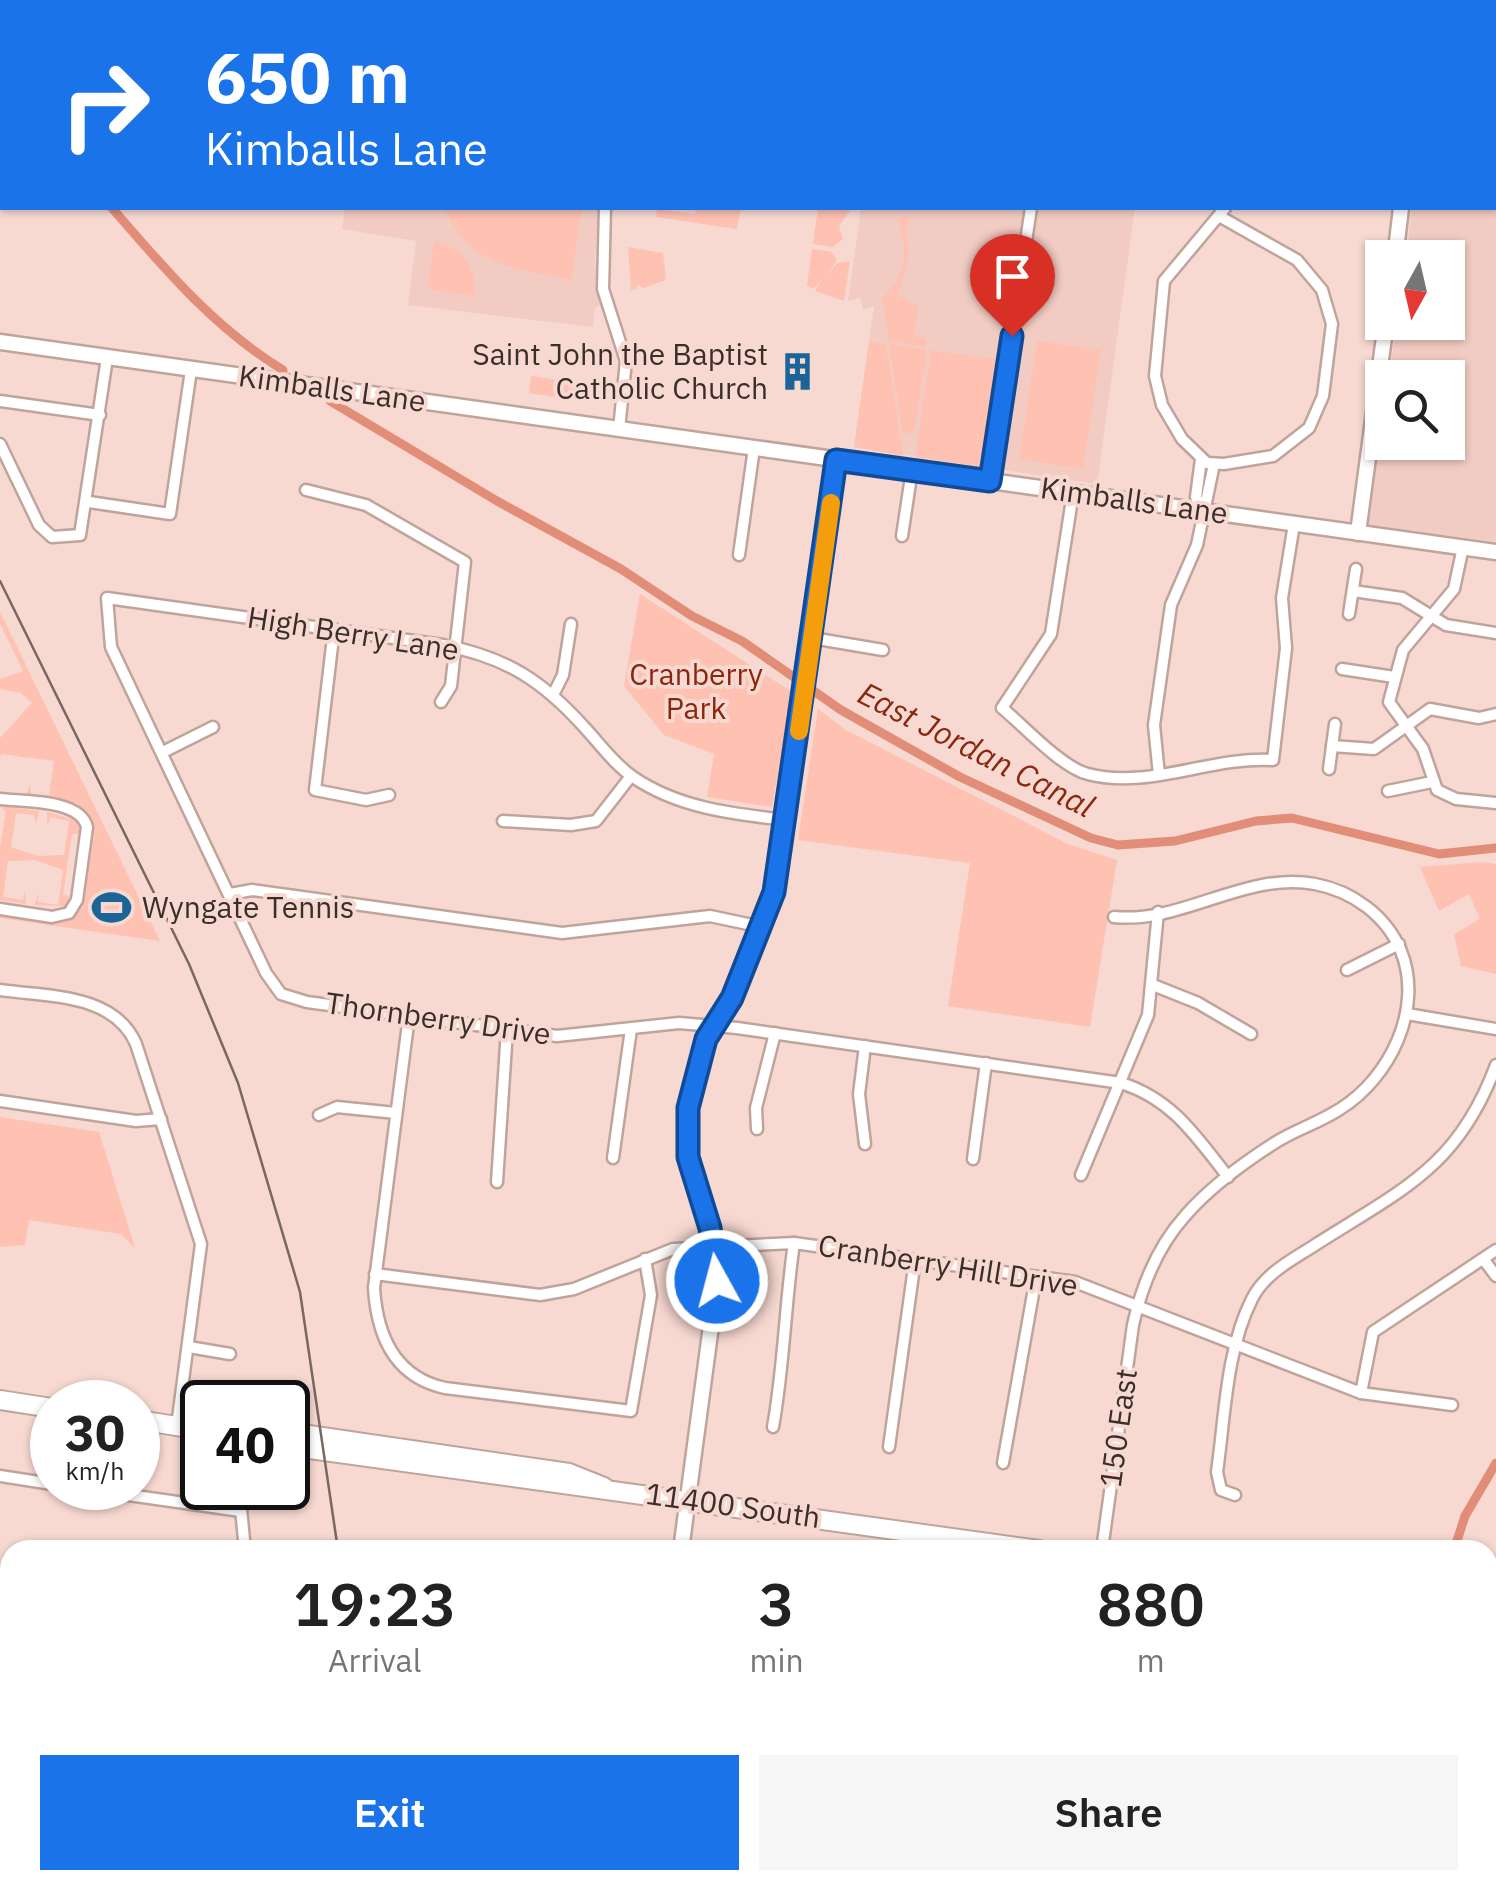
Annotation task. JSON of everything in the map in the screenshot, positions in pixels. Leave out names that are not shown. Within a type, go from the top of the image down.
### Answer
[{"type":"main road","points":[[0,1400],[30,1405]]},
{"type":"main road","points":[[160,1423],[180,1426]]},
{"type":"main road","name":"11400 South","points":[[310,1435],[569,1473],[604,1488]]},
{"type":"main road","name":"11400 South","points":[[310,1449],[969,1540]]},
{"type":"street","points":[[604,210],[604,289],[626,361],[619,430]]},
{"type":"street","points":[[990,481],[1031,210]]},
{"type":"street","points":[[1397,240],[1401,210]]},
{"type":"street","points":[[1222,212],[1305,267],[1322,290],[1332,332],[1323,396],[1308,428],[1272,456],[1208,462],[1182,439],[1162,405],[1155,368],[1164,281],[1222,212]]},
{"type":"street","points":[[1358,533],[1384,340]]},
{"type":"street","name":"Kimballs Lane","points":[[0,342],[1496,552]]},
{"type":"street","points":[[0,444],[40,525],[52,537],[80,535],[89,502],[108,358]]},
{"type":"street","points":[[89,502],[170,514],[191,370]]},
{"type":"street","points":[[0,400],[100,415]]},
{"type":"street","points":[[739,555],[754,448]]},
{"type":"street","points":[[683,1540],[716,1302],[714,1246],[694,1182],[687,1137],[691,1084],[714,1026],[732,998],[774,892],[836,460]]},
{"type":"street","points":[[1159,775],[1154,725],[1171,605],[1197,545],[1202,511],[1209,498],[1208,462]]},
{"type":"street","points":[[902,536],[912,470]]},
{"type":"street","points":[[306,490],[366,505],[465,562],[451,686],[442,702]]},
{"type":"street","points":[[1072,493],[1051,634],[1002,708],[1086,774],[1159,775],[1241,758],[1272,760],[1286,648],[1282,598],[1294,524]]},
{"type":"street","points":[[1463,547],[1456,584],[1403,650],[1389,702],[1423,749],[1432,782],[1440,792],[1456,800],[1496,803]]},
{"type":"street","points":[[1349,614],[1356,569]]},
{"type":"street","points":[[1353,590],[1407,600],[1452,626],[1496,633]]},
{"type":"street","name":"High Berry Lane","points":[[108,598],[457,648],[512,668],[554,693],[631,776],[666,796],[700,807],[786,820]]},
{"type":"street","name":"Thornberry Drive","points":[[108,598],[111,647],[266,973],[282,994],[566,1037],[679,1023],[714,1026],[1121,1082],[1153,1095],[1179,1114],[1228,1177]]},
{"type":"street","points":[[554,693],[563,675],[572,624]]},
{"type":"street","points":[[334,629],[315,790],[366,800],[389,795]]},
{"type":"street","points":[[812,638],[883,650]]},
{"type":"street","points":[[1342,669],[1394,677]]},
{"type":"street","points":[[1332,746],[1374,749],[1436,708],[1479,718],[1496,714]]},
{"type":"street","points":[[1328,768],[1335,724]]},
{"type":"street","points":[[162,752],[213,727]]},
{"type":"street","points":[[504,821],[571,825],[596,821],[631,776]]},
{"type":"street","points":[[1388,791],[1432,782]]},
{"type":"street","points":[[0,799],[69,808],[85,820],[78,896],[69,913],[52,917],[0,909]]},
{"type":"street","points":[[1114,917],[1158,912],[1269,884],[1314,884],[1344,894],[1370,909],[1387,925],[1398,944],[1407,975],[1407,1014],[1385,1062],[1360,1094],[1277,1142],[1228,1177]]},
{"type":"street","points":[[230,894],[252,890],[562,934],[710,916],[762,927]]},
{"type":"street","points":[[1081,1175],[1148,1016],[1158,912]]},
{"type":"street","points":[[1348,970],[1398,944]]},
{"type":"street","points":[[1153,985],[1198,1003],[1250,1034]]},
{"type":"street","points":[[0,990],[88,1003],[114,1014],[132,1035],[201,1244],[177,1426]]},
{"type":"street","points":[[1407,1014],[1496,1030]]},
{"type":"street","points":[[409,1016],[375,1274],[375,1302],[384,1341],[400,1365],[418,1378],[445,1388],[631,1411],[651,1295],[645,1259]]},
{"type":"street","points":[[613,1158],[631,1029]]},
{"type":"street","points":[[497,1182],[508,1030]]},
{"type":"street","points":[[757,1129],[756,1108],[775,1033]]},
{"type":"street","points":[[864,1046],[859,1094],[865,1144]]},
{"type":"street","points":[[973,1160],[986,1063]]},
{"type":"street","points":[[1235,1495],[1224,1493],[1217,1479],[1235,1344],[1252,1299],[1270,1275],[1434,1168],[1475,1110],[1496,1065]]},
{"type":"street","points":[[0,1101],[136,1121],[161,1119]]},
{"type":"street","points":[[319,1115],[337,1107],[396,1113]]},
{"type":"street","name":"150 East","points":[[1103,1540],[1138,1306],[1154,1263],[1172,1232],[1228,1177]]},
{"type":"street","points":[[773,1426],[783,1373],[784,1310],[794,1242]]},
{"type":"street","name":"Cranberry Hill Drive","points":[[375,1274],[540,1295],[574,1289],[673,1248],[794,1242],[1081,1284],[1361,1393],[1452,1404]]},
{"type":"street","points":[[1361,1393],[1372,1332],[1496,1250]]},
{"type":"street","points":[[889,1446],[914,1260]]},
{"type":"street","points":[[1484,1260],[1496,1276]]},
{"type":"street","points":[[1004,1463],[1036,1276]]},
{"type":"street","points":[[189,1348],[230,1354]]},
{"type":"street","points":[[0,1476],[30,1481]]},
{"type":"street","points":[[160,1500],[241,1511],[244,1540]]},
{"type":"shaded area","points":[[345,210],[599,210],[595,260],[600,304],[595,308],[593,327],[408,305],[416,241],[342,229]]},
{"type":"shaded area","points":[[861,210],[1135,210],[1097,484],[854,447],[874,306],[863,310],[860,298],[848,301]]},
{"type":"shaded area","points":[[1412,210],[1496,210],[1496,542],[1368,525],[1377,460],[1465,460],[1465,360],[1392,360],[1394,340],[1465,340],[1465,240],[1408,240]]},
{"type":"green space","points":[[445,210],[582,210],[571,280],[496,262],[468,243]]},
{"type":"green space","points":[[657,210],[695,214],[696,210],[741,210],[737,229],[656,217]]},
{"type":"green space","points":[[818,210],[851,210],[839,226],[843,239],[833,247],[813,244]]},
{"type":"green space","points":[[906,215],[911,224],[905,225],[909,255],[898,295],[918,307],[914,336],[926,338],[925,347],[889,341],[882,298],[901,271],[904,252],[897,220]]},
{"type":"green space","points":[[434,241],[453,248],[466,260],[475,296],[432,290],[428,284]]},
{"type":"green space","points":[[628,247],[663,253],[666,280],[643,288],[637,284],[637,289],[631,290]]},
{"type":"green space","points":[[812,249],[832,252],[837,260],[825,278],[837,263],[850,261],[844,301],[815,291],[822,279],[813,289],[807,285]]},
{"type":"green space","points":[[1037,341],[1101,350],[1083,469],[1019,459]]},
{"type":"green space","points":[[869,342],[886,344],[903,456],[854,447]]},
{"type":"green space","points":[[889,344],[927,350],[915,430],[903,435]]},
{"type":"green space","points":[[931,350],[1000,360],[983,467],[915,457]]},
{"type":"green space","points":[[531,376],[592,385],[589,402],[529,393]]},
{"type":"green space","name":"Cranberry Park","points":[[640,594],[792,692],[772,807],[707,797],[714,754],[664,735],[624,686]]},
{"type":"green space","points":[[0,612],[160,941],[0,918],[0,914],[55,921],[82,907],[93,824],[78,804],[26,796],[30,784],[31,794],[49,796],[54,761],[1,754],[0,760],[0,738],[32,703],[21,693],[0,689],[0,679],[23,671],[0,623]]},
{"type":"green space","points":[[818,709],[846,730],[1068,844],[1117,860],[1090,1027],[948,1006],[970,863],[798,840]]},
{"type":"green space","points":[[0,806],[39,811],[36,824],[34,815],[16,813],[11,847],[38,856],[64,855],[69,821],[51,817],[47,826],[47,812],[79,821],[79,834],[72,834],[63,895],[70,896],[66,906],[34,905],[39,893],[38,902],[58,905],[63,870],[35,860],[8,861],[3,897],[23,900],[25,890],[26,904],[0,900],[0,847],[6,812]]},
{"type":"green space","points":[[1496,864],[1496,974],[1461,966],[1454,934],[1480,919],[1469,894],[1439,911],[1420,867]]},
{"type":"green space","points":[[0,1117],[99,1132],[135,1248],[121,1234],[29,1220],[25,1245],[0,1247]]},
{"type":"waterway","name":"East Jordan Canal","points":[[114,210],[212,316],[283,370]]},
{"type":"waterway","name":"East Jordan Canal","points":[[330,401],[497,501],[621,569],[692,616],[742,641],[841,710],[960,777],[1091,838],[1118,845],[1175,841],[1256,821],[1292,818],[1439,854],[1496,848]]},
{"type":"waterway","name":"East Jordan Canal","points":[[1457,1540],[1465,1516],[1496,1463]]},
{"type":"tram line","points":[[0,581],[189,964],[238,1083],[300,1292],[337,1540]]},
{"type":"slow traffic","points":[[799,731],[831,503]]},
{"type":"place","name":"Saint John the Baptist Catholic Church","points":[[798,372]]},
{"type":"place","name":"Wyngate Tennis","points":[[112,908]]},
{"type":"route","points":[[717,1281],[710,1228],[688,1157],[691,1084],[706,1039],[742,978],[774,892],[836,460],[990,481],[1012,336]]}]
